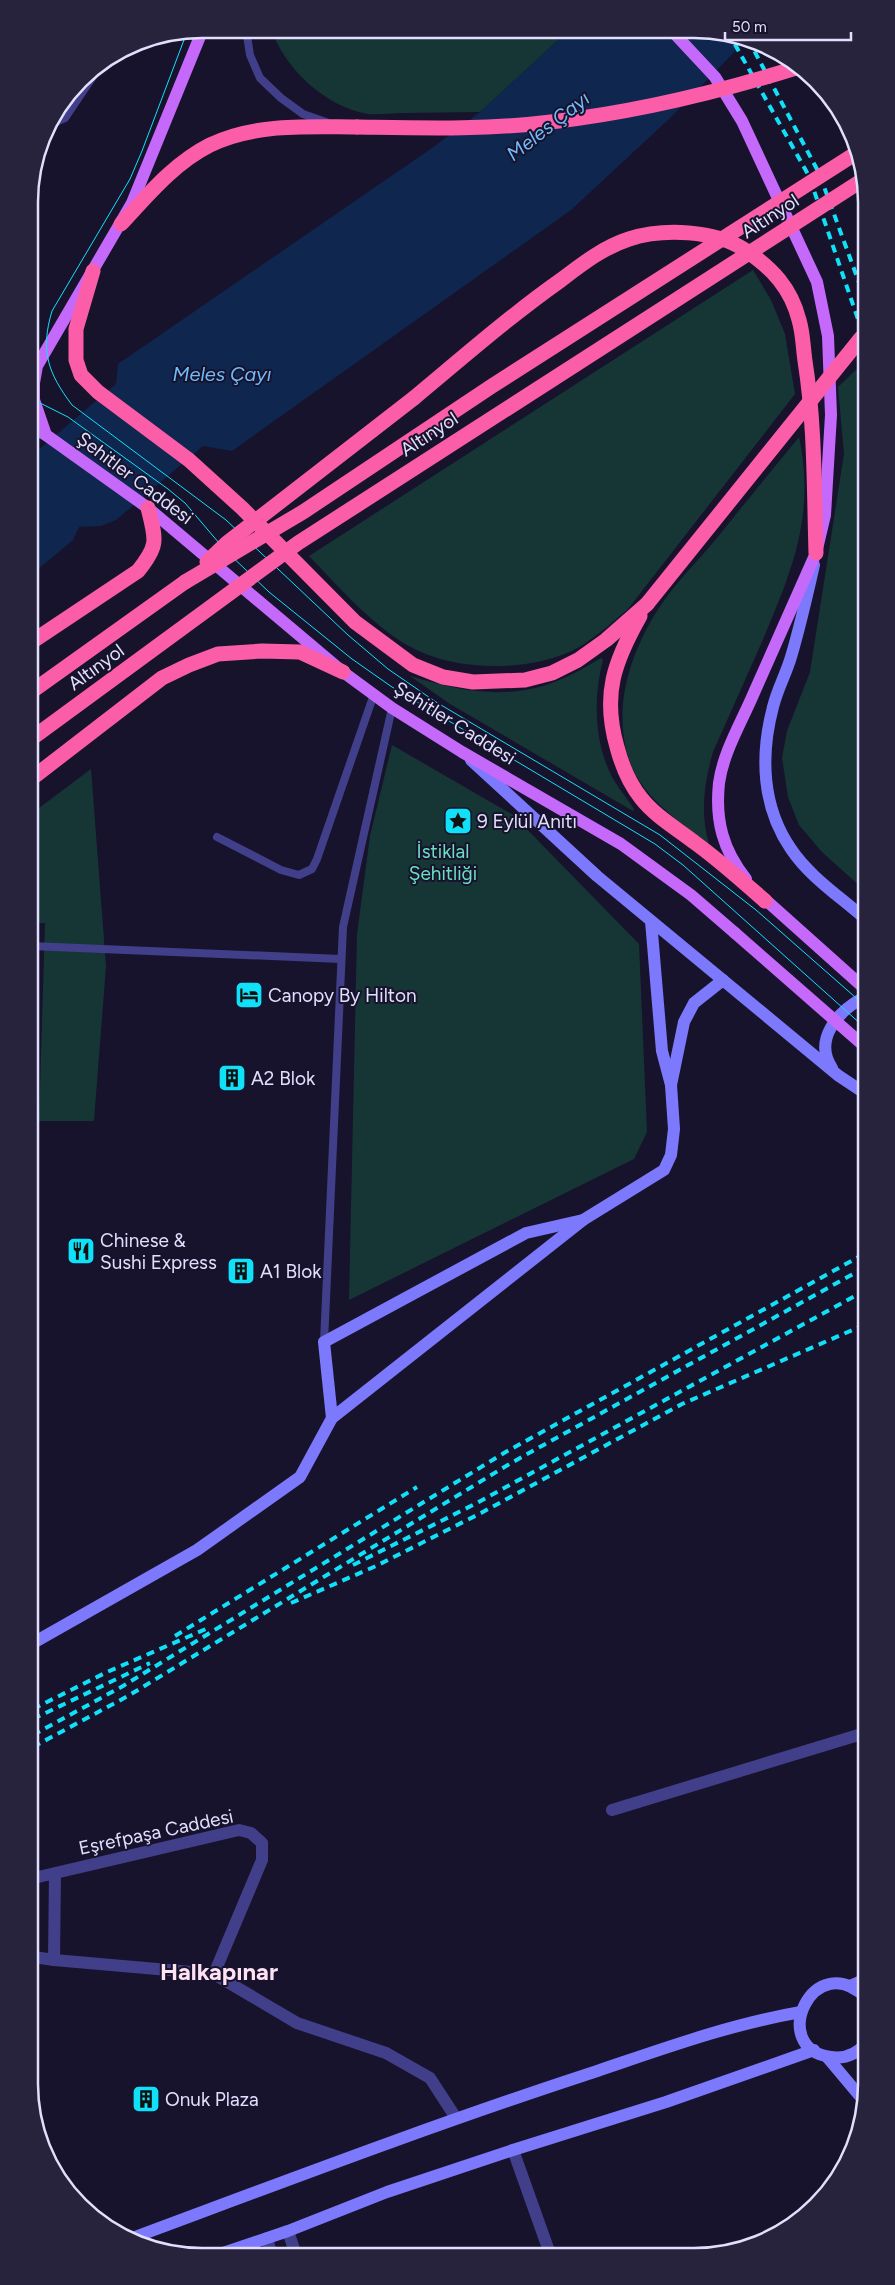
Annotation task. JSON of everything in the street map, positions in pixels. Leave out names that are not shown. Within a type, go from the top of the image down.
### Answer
[{"type":"highway","points":[[121,224],[160,181],[182,163],[209,145],[245,132],[293,127],[413,128],[549,122],[682,101],[791,69]]},
{"type":"highway","name":"Altınyol","points":[[38,686],[185,582],[303,512],[492,386],[851,156]]},
{"type":"highway","name":"Altınyol","points":[[38,734],[298,543],[856,183]]},
{"type":"highway","points":[[185,582],[227,543],[414,398],[532,300],[592,257],[628,239],[659,232],[695,233],[736,244],[764,262],[781,279],[799,319],[808,380],[815,457],[816,553]]},
{"type":"highway","points":[[93,272],[76,329],[76,360],[82,375],[98,392],[189,460],[242,508],[356,622],[413,665],[443,677],[473,682],[501,683],[525,680],[552,672],[578,660],[606,640],[648,604]]},
{"type":"highway","points":[[765,901],[719,860],[655,813],[642,799],[626,776],[610,724],[610,698],[618,660],[648,604],[858,342]]},
{"type":"highway","points":[[38,638],[138,572],[151,555],[155,539],[148,508]]},
{"type":"highway","points":[[38,774],[162,678],[218,654],[262,651],[300,652],[343,672]]},
{"type":"main road","points":[[38,364],[121,224],[142,182],[199,38]]},
{"type":"main road","points":[[679,38],[715,77],[742,121],[817,282],[828,336],[831,416],[829,477],[825,515],[803,617],[773,707],[764,766],[768,795],[774,816],[791,850],[803,864],[858,912]]},
{"type":"main road","points":[[38,412],[46,436]]},
{"type":"main road","name":"Şehitler Caddesi","points":[[38,432],[148,508],[343,672],[392,708],[462,752],[621,844],[691,895],[858,1040]]},
{"type":"main road","points":[[816,553],[735,737],[720,781],[719,816],[724,843],[738,869],[765,901],[858,982]]},
{"type":"main road","points":[[462,752],[597,876],[838,1076],[858,1089]]},
{"type":"main road","points":[[38,1640],[198,1550],[300,1478],[332,1418],[583,1220],[664,1170],[671,1155],[674,1129],[671,1085],[662,1051],[651,921]]},
{"type":"main road","points":[[671,1085],[684,1022],[694,1003],[724,980]]},
{"type":"main road","points":[[838,1076],[826,1058],[825,1043],[827,1035],[841,1013],[858,1002]]},
{"type":"main road","points":[[332,1418],[324,1342],[526,1233],[583,1220]]},
{"type":"main road","points":[[850,1986],[857,1983]]},
{"type":"main road","points":[[857,1991],[850,1986],[838,1984],[820,1988],[806,2001],[800,2012],[802,2033],[806,2042],[814,2050],[827,2056],[839,2058],[850,2055],[857,2050]]},
{"type":"main road","points":[[140,2235],[456,2118],[688,2041],[800,2012]]},
{"type":"main road","points":[[238,2248],[288,2231],[387,2192],[512,2150],[666,2102],[814,2050]]},
{"type":"main road","points":[[827,2056],[857,2092]]},
{"type":"street","points":[[612,1810],[857,1735]]},
{"type":"street","name":"Eşrefpaşa Caddesi","points":[[38,1877],[239,1830],[256,1836],[262,1843],[262,1860],[214,1974]]},
{"type":"street","points":[[54,1960],[55,1874]]},
{"type":"street","points":[[38,1958],[214,1974],[298,2023],[386,2053],[430,2078],[456,2118]]},
{"type":"street","points":[[512,2150],[548,2248]]},
{"type":"street","points":[[288,2231],[294,2248]]},
{"type":"street","points":[[267,2238],[270,2248]]},
{"type":"lane","points":[[247,38],[250,54],[260,78],[281,98],[303,114],[333,124],[357,127]]},
{"type":"lane","points":[[59,121],[65,118],[88,83]]},
{"type":"lane","points":[[217,837],[281,870],[299,875],[312,869],[374,694]]},
{"type":"lane","points":[[324,1342],[343,927],[392,708]]},
{"type":"lane","points":[[38,946],[341,959]]},
{"type":"green space","points":[[275,38],[560,38],[480,112],[368,114],[352,110],[323,95],[309,84],[297,72]]},
{"type":"green space","points":[[753,270],[771,300],[785,334],[795,394],[628,609],[583,644],[567,653],[549,659],[508,666],[465,664],[425,654],[407,645],[380,626],[355,604],[309,556]]},
{"type":"green space","points":[[858,368],[858,884],[822,852],[799,825],[788,797],[782,758],[787,731],[810,672],[844,454],[838,387]]},
{"type":"green space","points":[[799,437],[804,493],[798,544],[772,618],[713,752],[704,798],[706,832],[709,844],[665,810],[638,779],[626,747],[623,726],[626,685],[639,645],[648,626],[665,599]]},
{"type":"green space","points":[[601,658],[603,660],[598,689],[597,719],[602,749],[612,777],[634,809],[633,811],[450,704],[410,676],[447,686],[483,692],[520,691],[563,679]]},
{"type":"green space","name":"İstiklal Şehitliği","points":[[392,745],[513,815],[639,944],[647,1132],[634,1159],[349,1300],[357,934],[370,836]]},
{"type":"green space","points":[[91,769],[106,966],[94,1121],[39,1121],[45,923],[38,923],[38,809]]},
{"type":"water","name":"Meles Çayı","points":[[560,38],[694,38],[715,39],[741,45],[668,120],[571,210],[232,451],[203,446],[116,520],[101,526],[79,527],[73,540],[38,569],[38,450],[116,384],[118,364],[432,148],[480,112]]},
{"type":"tram line","points":[[184,39],[130,179],[52,311],[48,325],[48,361],[57,382],[72,405],[226,520],[348,635],[388,669],[436,702],[660,835],[756,910],[858,999]]},
{"type":"tram line","points":[[38,402],[68,417],[168,489],[185,503],[225,550],[269,592],[352,659],[392,687],[655,844],[683,865],[858,1021]]},
{"type":"railway","points":[[734,43],[809,176],[858,319]]},
{"type":"railway","points":[[753,49],[819,173],[858,280]]},
{"type":"railway","points":[[38,1732],[123,1686],[504,1453],[857,1258]]},
{"type":"railway","points":[[38,1744],[128,1696],[511,1463],[857,1272]]},
{"type":"railway","points":[[353,1565],[475,1504],[857,1295]]},
{"type":"railway","points":[[291,1603],[376,1566],[481,1513],[682,1404],[857,1328]]},
{"type":"railway","points":[[175,1636],[417,1487]]},
{"type":"railway","points":[[38,1706],[107,1672],[206,1629]]},
{"type":"railway","points":[[38,1717],[150,1663]]},
{"type":"place","name":"9 Eylül Anıtı","points":[[458,821]]},
{"type":"place","name":"Canopy By Hilton","points":[[249,995]]},
{"type":"place","name":"A2 Blok","points":[[232,1078]]},
{"type":"place","name":"Chinese & Sushi Express","points":[[81,1251]]},
{"type":"place","name":"A1 Blok","points":[[241,1271]]},
{"type":"place","name":"Onuk Plaza","points":[[146,2099]]},
{"type":"district","name":"Halkapınar","points":[[219,1971]]}]
